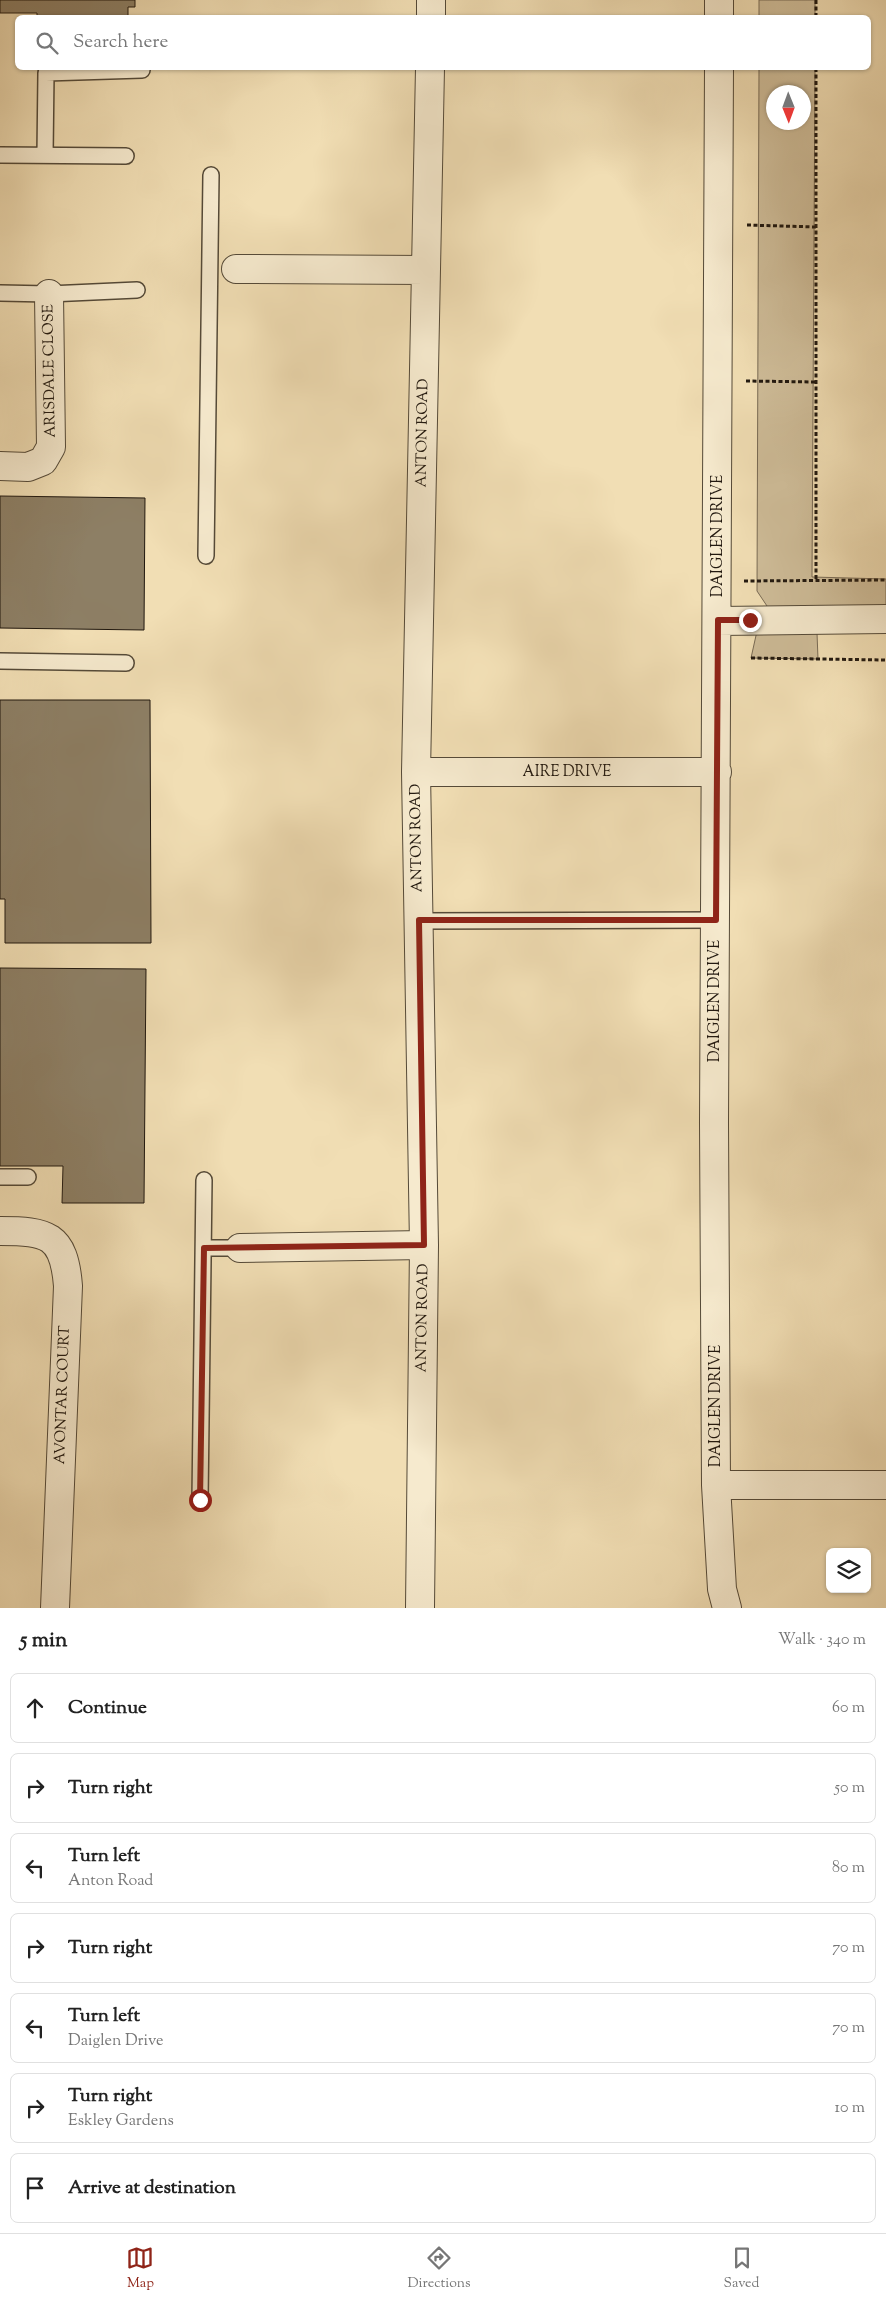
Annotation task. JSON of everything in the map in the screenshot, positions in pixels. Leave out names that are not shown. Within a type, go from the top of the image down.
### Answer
[{"type":"street","points":[[431,0],[431,15]]},
{"type":"street","points":[[719,0],[719,15]]},
{"type":"street","name":"ANTON ROAD","points":[[420,1608],[424,1245],[416,772],[430,70]]},
{"type":"street","name":"DAIGLEN DRIVE","points":[[719,70],[716,1485],[722,1589],[726,1608]]},
{"type":"street","points":[[223,269],[426,270]]},
{"type":"street","name":"ARISDALE CLOSE","points":[[0,466],[28,467],[43,461],[51,447],[49,294]]},
{"type":"street","points":[[718,620],[886,619]]},
{"type":"street","name":"AIRE DRIVE","points":[[416,772],[717,772]]},
{"type":"street","name":"AVONTAR COURT","points":[[0,1231],[32,1231],[47,1235],[58,1247],[66,1265],[68,1286],[55,1608]]},
{"type":"street","points":[[240,1248],[424,1245]]},
{"type":"street","name":"DAIGLEN DRIVE","points":[[716,1485],[886,1485]]},
{"type":"lane","points":[[45,155],[46,73],[142,70]]},
{"type":"lane","points":[[0,155],[126,156]]},
{"type":"lane","points":[[206,556],[223,269],[210,175]]},
{"type":"lane","points":[[0,293],[49,294],[137,290]]},
{"type":"lane","points":[[0,661],[126,663]]},
{"type":"lane","points":[[419,920],[716,920]]},
{"type":"lane","points":[[0,1177],[28,1177]]},
{"type":"lane","points":[[200,1500],[204,1180]]},
{"type":"lane","points":[[204,1248],[240,1248]]},
{"type":"path","points":[[816,0],[816,15]]},
{"type":"path","points":[[816,70],[816,580]]},
{"type":"path","points":[[747,225],[816,227]]},
{"type":"path","points":[[746,381],[816,382]]},
{"type":"path","points":[[744,581],[886,580]]},
{"type":"path","points":[[751,658],[886,660]]},
{"type":"shaded area","points":[[759,0],[815,0],[815,15],[759,15]]},
{"type":"shaded area","points":[[759,70],[815,70],[812,577],[886,579],[886,610],[769,609],[757,591]]},
{"type":"shaded area","points":[[757,631],[817,633],[818,659],[751,658]]},
{"type":"building","points":[[0,0],[135,0],[135,7],[128,7],[128,15],[0,13]]},
{"type":"building","points":[[0,496],[145,498],[144,630],[0,628]]},
{"type":"building","points":[[0,700],[150,700],[151,943],[5,943],[5,899],[0,899]]},
{"type":"building","points":[[0,968],[146,969],[144,1203],[62,1203],[63,1166],[0,1166]]},
{"type":"route","points":[[200,1500],[204,1248],[424,1245],[419,920],[716,920],[718,620],[750,620]]}]
